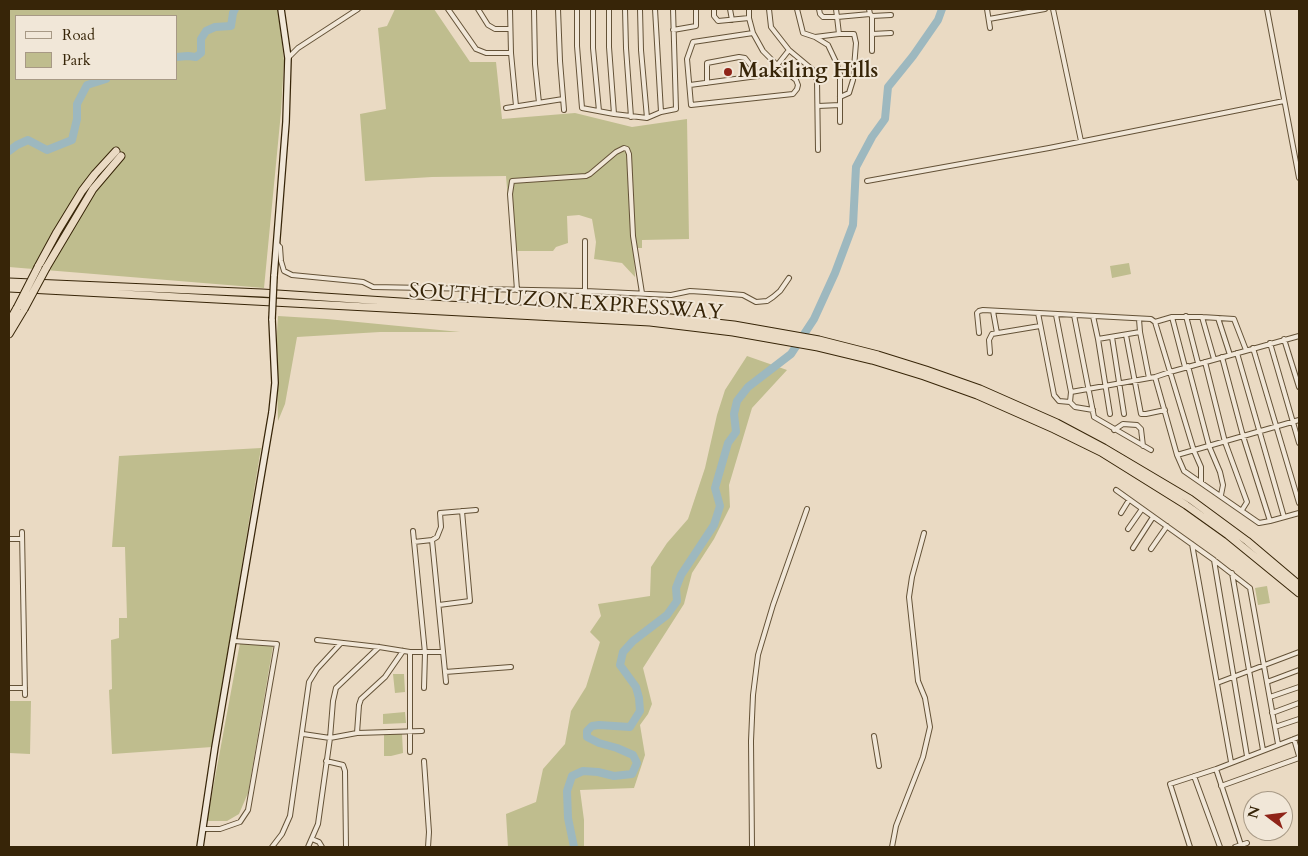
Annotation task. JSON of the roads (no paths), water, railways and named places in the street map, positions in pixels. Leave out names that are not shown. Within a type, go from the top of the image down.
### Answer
[{"type":"highway","points":[[9,334],[20,308],[42,268],[57,232],[82,191],[95,174],[119,154]]},
{"type":"highway","name":"SOUTH LUZON EXPRESSWAY","points":[[9,282],[262,293],[438,305],[633,315],[699,320],[771,330],[881,362],[950,385],[1012,410],[1101,452],[1177,499],[1214,525],[1299,593]]},
{"type":"highway","name":"SOUTH LUZON EXPRESSWAY","points":[[9,288],[650,322],[818,344],[885,357],[980,389],[1057,423],[1104,448],[1190,500],[1247,541],[1299,585]]},
{"type":"highway","points":[[9,322],[20,308]]},
{"type":"street","points":[[200,847],[272,412],[275,383],[272,319],[286,122],[288,58],[281,9]]},
{"type":"street","points":[[288,58],[298,48],[358,9]]},
{"type":"street","points":[[448,9],[476,49],[486,53],[511,53]]},
{"type":"street","points":[[478,9],[488,25],[495,28],[510,29]]},
{"type":"street","points":[[510,9],[511,53],[516,106]]},
{"type":"street","points":[[534,9],[535,64],[539,103]]},
{"type":"street","points":[[558,9],[564,110]]},
{"type":"street","points":[[577,9],[576,46],[582,108],[647,118],[661,112],[676,109],[673,9]]},
{"type":"street","points":[[593,9],[593,48],[599,111]]},
{"type":"street","points":[[609,9],[609,47],[614,114]]},
{"type":"street","points":[[625,9],[631,117]]},
{"type":"street","points":[[640,9],[641,50],[647,118]]},
{"type":"street","points":[[655,9],[661,112]]},
{"type":"street","points":[[673,30],[696,26],[696,9]]},
{"type":"street","points":[[714,9],[714,16],[718,22],[749,18]]},
{"type":"street","points":[[730,9],[732,20]]},
{"type":"street","points":[[749,9],[753,33],[763,51],[796,80],[798,84],[793,94],[691,105],[687,59],[693,42],[753,33]]},
{"type":"street","points":[[769,9],[771,27],[789,50],[813,70],[816,80],[818,106],[818,150]]},
{"type":"street","points":[[797,9],[803,32],[815,37],[828,46],[837,64],[840,74],[840,122]]},
{"type":"street","points":[[819,9],[823,17],[853,15],[891,16]]},
{"type":"street","points":[[836,9],[839,34]]},
{"type":"street","points":[[852,9],[853,15]]},
{"type":"street","points":[[869,9],[871,15],[872,52]]},
{"type":"street","points":[[987,9],[990,28]]},
{"type":"street","points":[[989,19],[1045,9]]},
{"type":"street","points":[[1053,9],[1081,142]]},
{"type":"street","points":[[1267,9],[1299,178]]},
{"type":"street","points":[[872,34],[892,33]]},
{"type":"street","points":[[815,37],[854,34],[856,43],[853,80],[849,93],[840,97]]},
{"type":"street","points":[[690,85],[771,73],[789,50]]},
{"type":"street","points":[[707,83],[707,63],[739,57],[745,58],[759,76]]},
{"type":"street","points":[[506,108],[563,99]]},
{"type":"street","points":[[867,181],[1081,142],[1284,101]]},
{"type":"street","points":[[818,106],[840,105]]},
{"type":"street","points":[[516,290],[510,194],[512,181],[586,176],[616,152],[624,148],[627,149],[629,154],[633,236],[642,293]]},
{"type":"street","points":[[585,240],[585,291]]},
{"type":"street","points":[[277,244],[280,247],[280,261],[284,271],[292,275],[354,280],[372,287],[585,291],[671,295],[690,291],[743,295],[756,302],[767,301],[780,291],[789,278]]},
{"type":"street","points":[[993,311],[997,333]]},
{"type":"street","points":[[979,333],[977,312],[993,311],[1151,319],[1155,322],[1194,450],[1201,467],[1202,482]]},
{"type":"street","points":[[1038,313],[1054,395],[1059,401],[1070,402],[1075,407],[1093,410]]},
{"type":"street","points":[[1056,315],[1071,392],[1070,402]]},
{"type":"street","points":[[1074,315],[1096,420],[1151,450]]},
{"type":"street","points":[[1093,316],[1110,414]]},
{"type":"street","points":[[1155,322],[1172,317],[1186,316],[1234,319],[1246,350]]},
{"type":"street","points":[[1186,316],[1198,364]]},
{"type":"street","points":[[1172,317],[1209,446],[1220,472],[1223,484],[1220,496]]},
{"type":"street","points":[[1202,317],[1214,359]]},
{"type":"street","points":[[1218,318],[1230,355]]},
{"type":"street","points":[[1139,319],[1149,378]]},
{"type":"street","points":[[990,353],[990,337],[997,333],[1040,326]]},
{"type":"street","points":[[1098,339],[1140,332]]},
{"type":"street","points":[[1126,335],[1141,414],[1165,410]]},
{"type":"street","points":[[1071,392],[1155,377],[1299,336]]},
{"type":"street","points":[[1112,337],[1124,414]]},
{"type":"street","points":[[1284,339],[1299,387]]},
{"type":"street","points":[[1270,343],[1299,443]]},
{"type":"street","points":[[1253,348],[1299,503]]},
{"type":"street","points":[[1237,353],[1284,517]]},
{"type":"street","points":[[1222,357],[1243,436],[1270,521]]},
{"type":"street","points":[[1205,362],[1225,442],[1247,502],[1242,510]]},
{"type":"street","points":[[1155,377],[1177,455],[1184,471],[1259,523],[1299,512]]},
{"type":"street","points":[[1177,455],[1299,420]]},
{"type":"street","points":[[1114,430],[1123,424],[1137,425],[1141,429],[1143,446]]},
{"type":"street","points":[[1116,490],[1232,572],[1250,588],[1278,744]]},
{"type":"street","points":[[1121,513],[1129,500]]},
{"type":"street","points":[[752,847],[751,742],[753,695],[758,655],[772,605],[807,509]]},
{"type":"street","points":[[1128,529],[1142,509]]},
{"type":"street","points":[[414,542],[432,540],[438,537],[441,527],[440,513],[476,510]]},
{"type":"street","points":[[439,605],[470,602],[462,511]]},
{"type":"street","points":[[1133,548],[1153,517]]},
{"type":"street","points":[[1151,549],[1167,526]]},
{"type":"street","points":[[413,531],[425,653],[424,688]]},
{"type":"street","points":[[22,532],[25,695]]},
{"type":"street","points":[[892,847],[896,826],[922,758],[930,727],[925,698],[918,681],[910,597],[914,570],[924,533]]},
{"type":"street","points":[[9,539],[22,539]]},
{"type":"street","points":[[432,540],[446,682]]},
{"type":"street","points":[[1192,544],[1231,762]]},
{"type":"street","points":[[1214,560],[1247,756]]},
{"type":"street","points":[[1232,572],[1262,750]]},
{"type":"street","points":[[317,640],[410,652],[443,652]]},
{"type":"street","points":[[203,829],[220,829],[240,822],[248,810],[277,644],[234,641]]},
{"type":"street","points":[[272,847],[282,834],[290,816],[309,682],[317,669],[341,642]]},
{"type":"street","points":[[308,847],[318,824],[336,688],[379,647]]},
{"type":"street","points":[[357,733],[361,699],[385,677],[402,651]]},
{"type":"street","points":[[410,652],[410,752]]},
{"type":"street","points":[[1217,683],[1299,652]]},
{"type":"street","points":[[444,672],[511,667]]},
{"type":"street","points":[[1267,682],[1299,670]]},
{"type":"street","points":[[1270,697],[1299,687]]},
{"type":"street","points":[[9,688],[24,688]]},
{"type":"street","points":[[1272,713],[1299,703]]},
{"type":"street","points":[[1275,727],[1299,719]]},
{"type":"street","points":[[303,734],[330,738],[357,733],[422,730]]},
{"type":"street","points":[[874,736],[879,766]]},
{"type":"street","points":[[1190,847],[1170,784],[1299,738]]},
{"type":"street","points":[[1221,786],[1299,757],[1294,740]]},
{"type":"street","points":[[326,761],[344,765],[346,847]]},
{"type":"street","points":[[424,761],[429,832],[428,847]]},
{"type":"street","points":[[1216,769],[1240,845]]},
{"type":"street","points":[[1194,776],[1220,847]]},
{"type":"street","points":[[312,840],[319,842],[322,847]]},
{"type":"street","points":[[1235,847],[1247,843]]},
{"type":"waterway","points":[[178,57],[196,57],[201,53],[201,39],[206,31],[215,27],[231,26],[235,9]]},
{"type":"waterway","points":[[574,847],[568,818],[567,791],[572,776],[583,771],[614,776],[632,774],[637,763],[633,755],[587,737],[587,731],[592,726],[599,725],[630,727],[640,711],[636,687],[620,665],[623,652],[633,641],[667,615],[677,601],[676,588],[681,575],[714,525],[720,506],[715,488],[728,443],[736,432],[734,414],[737,401],[748,387],[791,354],[814,319],[835,273],[853,225],[856,167],[872,137],[885,119],[888,87],[938,20],[942,9]]},
{"type":"waterway","points":[[9,151],[28,140],[47,150],[72,140],[77,119],[77,104],[87,85],[103,80]]},
{"type":"place","name":"Makiling Hills","points":[[728,72]]}]
